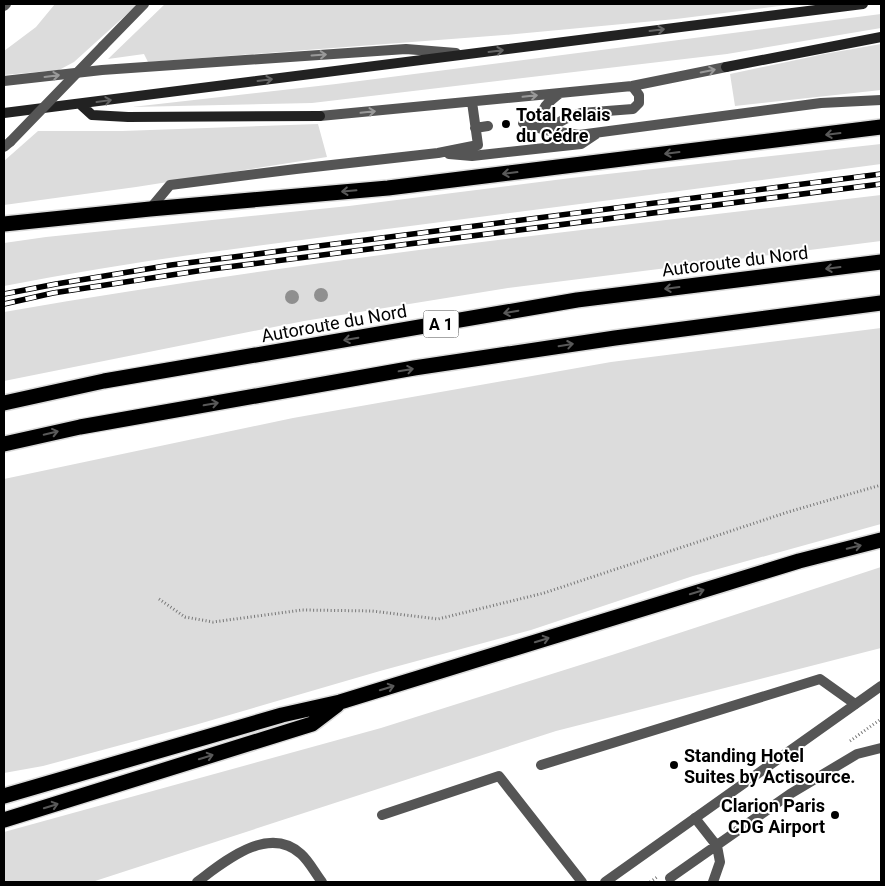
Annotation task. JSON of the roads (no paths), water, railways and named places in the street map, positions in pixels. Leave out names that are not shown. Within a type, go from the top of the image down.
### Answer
[{"type":"highway","points":[[4,224],[388,188],[881,127]]},
{"type":"highway","name":"Autoroute du Nord","points":[[4,403],[114,379],[577,300],[881,262]]},
{"type":"highway","name":"A 1","points":[[4,444],[80,427],[414,368],[625,336],[881,303]]},
{"type":"highway","points":[[4,796],[282,715],[340,702],[798,561],[881,540]]},
{"type":"highway","points":[[4,820],[312,724],[340,702]]},
{"type":"main road","points":[[4,113],[863,4]]},
{"type":"main road","points":[[726,67],[881,38]]},
{"type":"main road","points":[[80,104],[92,115],[128,117],[320,116]]},
{"type":"street","points":[[7,144],[144,4]]},
{"type":"street","points":[[4,81],[102,70],[406,49],[471,54]]},
{"type":"street","points":[[320,116],[632,86],[726,67]]},
{"type":"street","points":[[546,130],[565,119],[581,113],[633,109],[639,103],[639,95],[632,86]]},
{"type":"street","points":[[546,130],[541,118],[543,110],[560,93]]},
{"type":"street","points":[[523,122],[546,130],[579,135],[821,103],[881,100]]},
{"type":"street","points":[[150,209],[170,185],[438,152],[478,145],[472,102]]},
{"type":"street","points":[[475,128],[488,126]]},
{"type":"street","points":[[438,152],[472,156],[581,144],[598,132]]},
{"type":"street","points":[[541,765],[820,679],[855,704]]},
{"type":"street","points":[[605,882],[855,704],[880,690]]},
{"type":"street","points":[[670,878],[790,794],[857,754],[881,748]]},
{"type":"street","points":[[382,815],[499,776],[582,882]]},
{"type":"street","points":[[696,818],[716,846],[720,862],[712,882]]},
{"type":"street","points":[[197,882],[232,856],[261,844],[286,844],[301,854],[322,882]]},
{"type":"railway","points":[[4,294],[171,265],[881,174]]},
{"type":"railway","points":[[4,304],[53,293],[204,270],[881,184]]},
{"type":"place","name":"Total Relais du Cédre","points":[[506,124]]},
{"type":"place","name":"Standing Hotel Suites by Actisource.","points":[[674,765]]},
{"type":"place","name":"Clarion Paris CDG Airport","points":[[835,815]]}]
